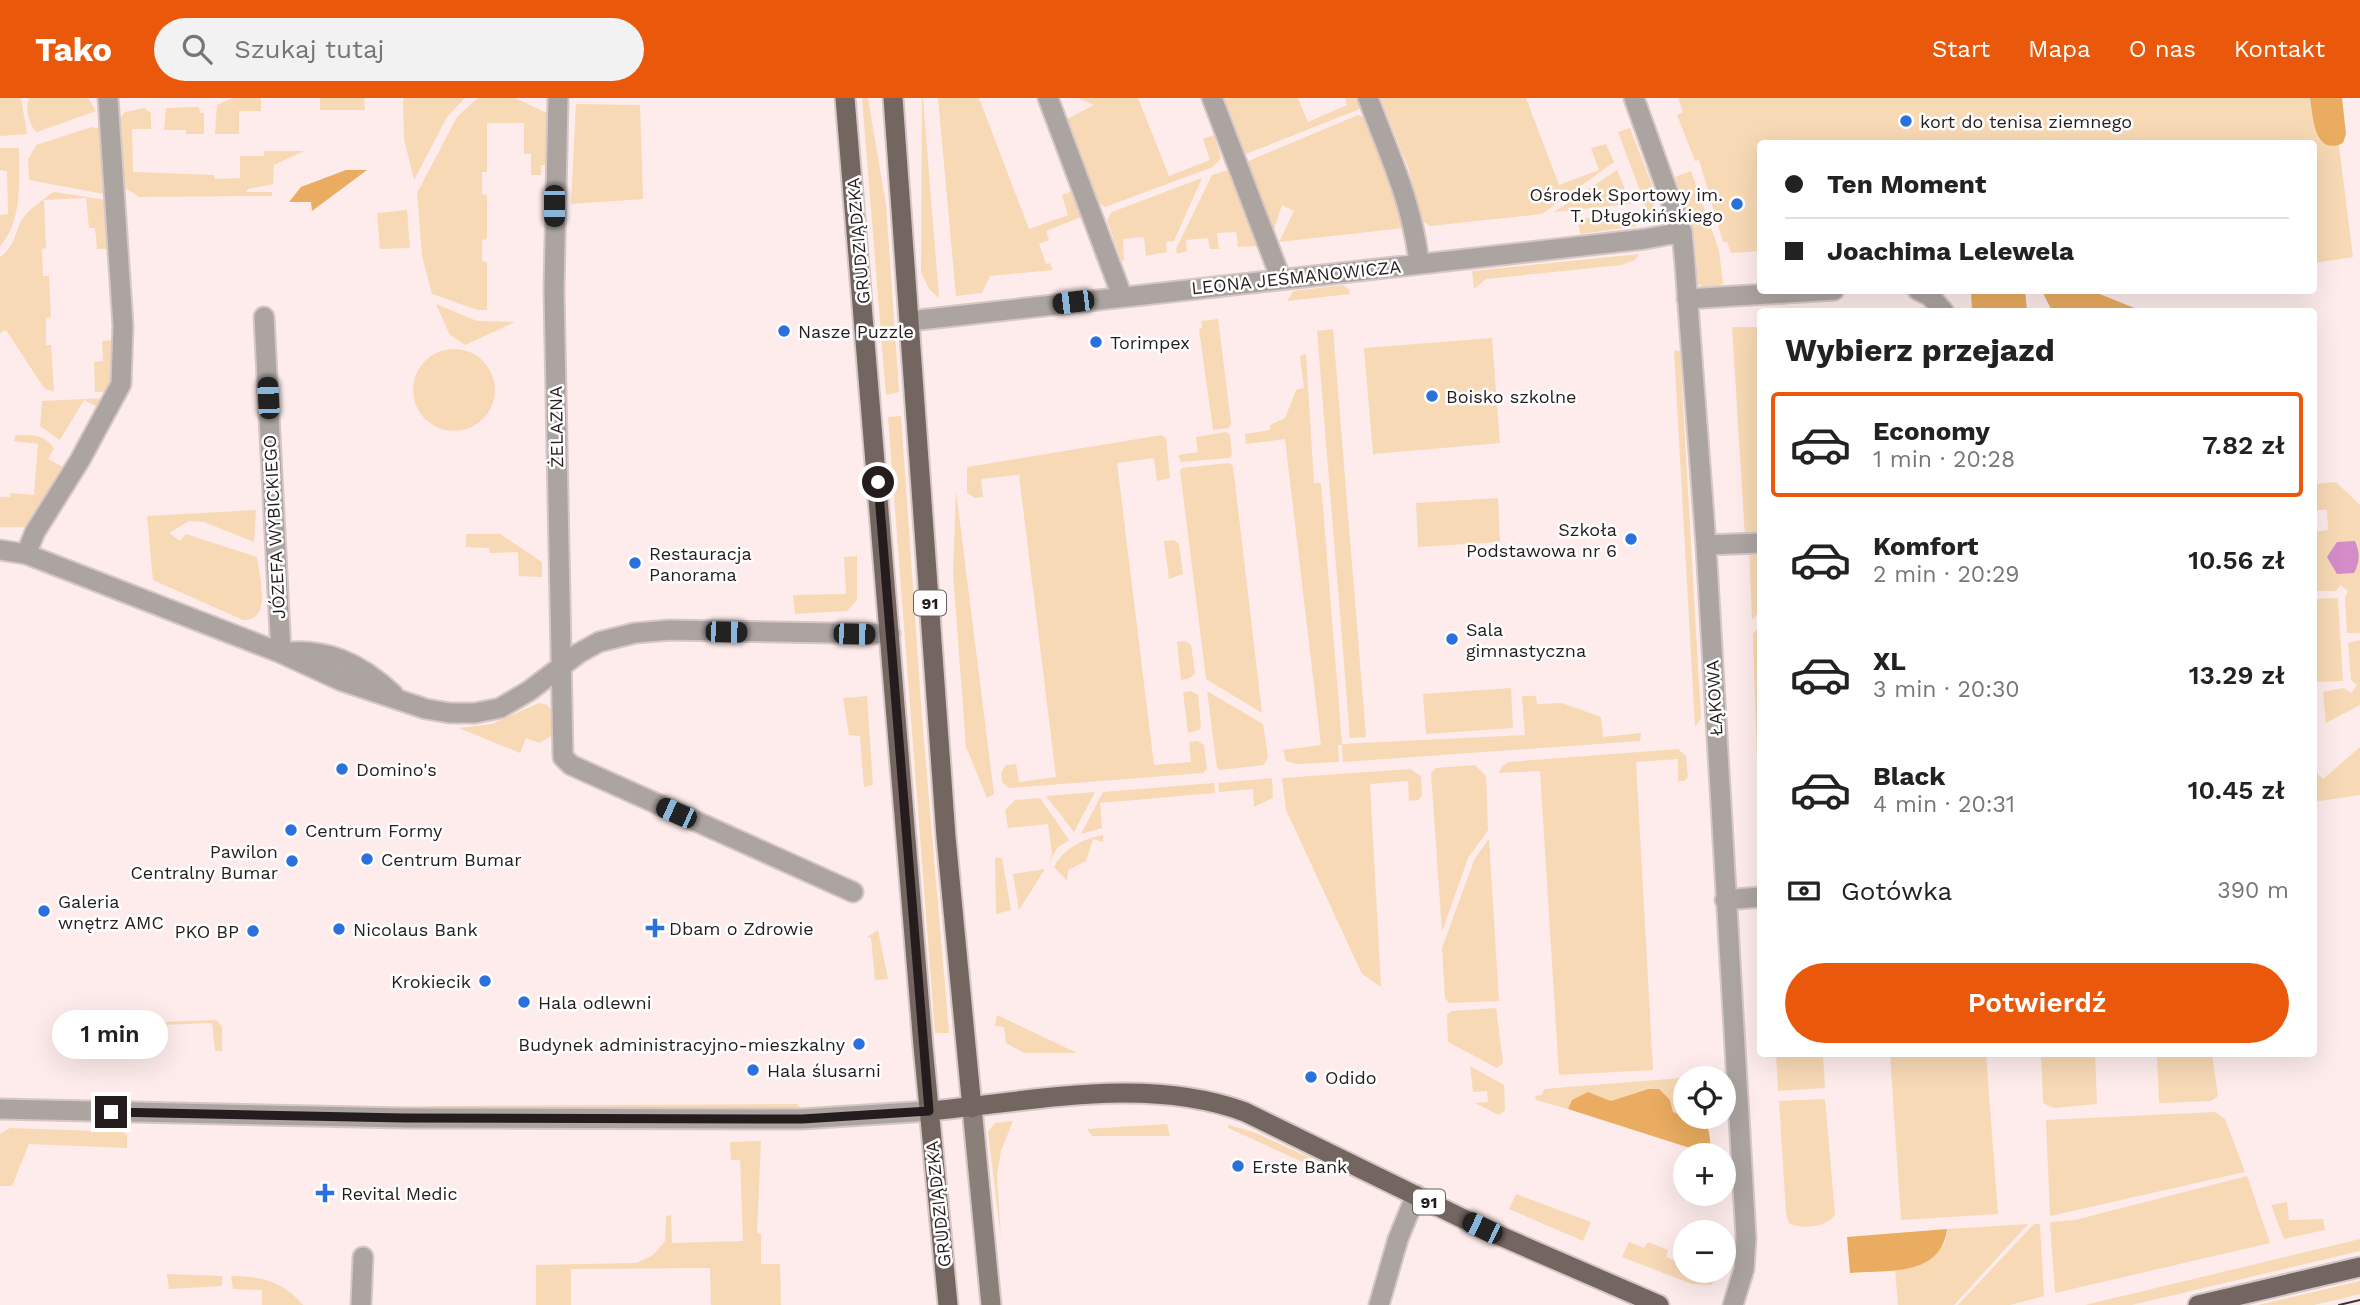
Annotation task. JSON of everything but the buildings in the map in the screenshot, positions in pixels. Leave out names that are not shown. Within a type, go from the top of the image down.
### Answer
[{"type":"main road","name":"GRUDZIĄDZKA","points":[[845,98],[929,1111],[948,1305]]},
{"type":"main road","name":"91","points":[[894,98],[946,837],[972,1108]]},
{"type":"main road","name":"91","points":[[929,1111],[1136,1093],[1200,1098],[1245,1112],[1611,1286],[1660,1305]]},
{"type":"main road","points":[[972,1108],[991,1305]]},
{"type":"main road","points":[[2199,1305],[2360,1266]]},
{"type":"street","points":[[26,554],[35,532],[86,449],[121,384],[123,326],[108,98]]},
{"type":"street","name":"ŻELAZNA","points":[[558,98],[554,290],[563,757],[570,765],[853,892]]},
{"type":"street","points":[[1048,98],[1122,296]]},
{"type":"street","points":[[1212,98],[1281,279]]},
{"type":"street","points":[[1368,98],[1403,184],[1415,232],[1419,263]]},
{"type":"street","name":"ŁĄKOWA","points":[[1634,98],[1682,232],[1706,545],[1746,1238],[1744,1269],[1733,1305]]},
{"type":"street","name":"LEONA JEŚMANOWICZA","points":[[909,321],[1645,239],[1682,232]]},
{"type":"street","points":[[1687,299],[1769,294]]},
{"type":"street","points":[[1926,294],[1940,308]]},
{"type":"street","name":"JÓZEFA WYBICKIEGO","points":[[264,317],[281,653]]},
{"type":"street","points":[[1706,545],[1757,542]]},
{"type":"street","name":"JÓZEFA WYBICKIEGO","points":[[0,550],[26,554],[281,653],[342,681],[437,711],[489,711],[529,691],[561,666],[599,642],[654,631],[890,634]]},
{"type":"street","points":[[1725,900],[1757,897]]},
{"type":"street","points":[[0,1109],[404,1118],[802,1119],[929,1111]]},
{"type":"street","points":[[1379,1305],[1384,1282],[1416,1195]]},
{"type":"street","points":[[360,1305],[363,1256]]},
{"type":"shaded area","points":[[0,98],[21,98],[27,134],[0,136]]},
{"type":"shaded area","points":[[29,98],[88,98],[96,111],[37,132],[29,116]]},
{"type":"shaded area","points":[[233,98],[261,98],[261,111],[239,111],[239,134],[215,134],[217,105]]},
{"type":"shaded area","points":[[320,98],[364,98],[365,110],[320,110]]},
{"type":"shaded area","points":[[403,98],[465,98],[447,117],[414,180],[404,139]]},
{"type":"shaded area","points":[[478,98],[515,98],[547,113],[546,165],[541,165],[541,175],[531,175],[531,154],[524,154],[524,123],[487,123],[487,172],[482,172],[482,194],[487,195],[487,239],[482,240],[482,261],[487,262],[487,310],[478,310],[432,294],[422,256],[417,193],[457,117]]},
{"type":"shaded area","points":[[862,98],[868,98],[886,205],[899,392],[886,395]]},
{"type":"shaded area","points":[[922,98],[939,298],[929,289],[921,272]]},
{"type":"shaded area","points":[[938,98],[979,98],[1029,229],[1068,215],[1062,195],[1076,190],[1086,215],[1046,231],[1049,240],[1039,244],[1046,264],[1050,263],[1053,270],[990,276],[982,293],[956,296]]},
{"type":"shaded area","points":[[1078,98],[1138,98],[1169,176],[1210,160],[1203,139],[1214,135],[1221,158],[1213,167],[1105,207],[1099,203],[1067,119],[1094,105]]},
{"type":"shaded area","points":[[1218,98],[1298,98],[1308,122],[1347,105],[1345,98],[1361,98],[1362,108],[1246,154],[1243,153]]},
{"type":"shaded area","points":[[1380,98],[1526,98],[1559,185],[1599,170],[1591,148],[1606,144],[1614,162],[1542,214],[1430,226],[1422,221],[1408,167]]},
{"type":"shaded area","name":"Ośrodek Sportowy im. T. Długokińskiego","points":[[1678,98],[2333,98],[2353,257],[2317,263],[2317,140],[1757,140],[1757,251],[1731,253],[1727,242],[1723,242],[1699,160],[1695,161],[1677,115],[1683,112]]},
{"type":"shaded area","points":[[2310,98],[2342,98],[2346,134],[2343,143],[2333,146],[2321,140],[2314,124]]},
{"type":"shaded area","points":[[576,104],[640,105],[643,199],[571,204]]},
{"type":"shaded area","points":[[199,107],[200,113],[204,113],[204,134],[186,134],[186,130],[164,130],[166,108]]},
{"type":"shaded area","points":[[144,108],[151,113],[151,129],[132,129],[133,172],[214,175],[215,179],[240,178],[240,156],[264,156],[264,151],[304,151],[274,165],[273,184],[248,189],[246,192],[272,192],[272,196],[139,197],[124,187],[119,119],[125,112]]},
{"type":"shaded area","points":[[1358,115],[1367,118],[1394,187],[1404,228],[1279,242],[1294,211],[1282,205],[1273,232],[1246,162]]},
{"type":"shaded area","points":[[92,127],[101,129],[104,194],[29,180],[28,160],[36,145]]},
{"type":"shaded area","points":[[1630,128],[1657,198],[1649,215],[1618,132]]},
{"type":"shaded area","points":[[0,148],[19,148],[19,174],[18,200],[13,224],[0,246],[0,215],[8,214],[7,171],[0,170]]},
{"type":"shaded area","points":[[346,170],[367,170],[312,211],[311,202],[289,202],[301,187]]},
{"type":"shaded area","points":[[1228,170],[1257,246],[1238,247],[1236,232],[1217,233],[1219,249],[1210,249],[1208,238],[1186,240],[1187,251],[1177,254],[1176,249],[1212,175]]},
{"type":"shaded area","points":[[1617,170],[1631,204],[1554,212]]},
{"type":"shaded area","points":[[1691,171],[1719,250],[1723,284],[1713,287],[1698,284],[1694,235],[1675,177]]},
{"type":"shaded area","points":[[1202,178],[1174,241],[1166,242],[1167,252],[1146,256],[1144,237],[1123,239],[1124,261],[1121,260],[1107,220],[1112,212]]},
{"type":"shaded area","points":[[55,192],[106,200],[108,249],[97,249],[95,228],[89,228],[86,198],[44,200],[46,248],[42,249],[43,276],[49,276],[51,317],[46,318],[46,345],[51,345],[54,392],[44,388],[6,330],[0,333],[0,257],[12,244],[26,215],[32,208]]},
{"type":"shaded area","points":[[407,210],[410,248],[380,249],[377,213]]},
{"type":"shaded area","points":[[1634,213],[1638,224],[1633,227],[1580,234],[1578,219]]},
{"type":"shaded area","points":[[1639,254],[1635,260],[1622,265],[1486,279],[1474,289],[1472,271]]},
{"type":"shaded area","points":[[1343,285],[1349,289],[1350,294],[1287,301],[1293,291]]},
{"type":"shaded area","points":[[1971,294],[2025,294],[2027,308],[1972,308]]},
{"type":"shaded area","points":[[2044,294],[2100,294],[2134,308],[2050,308]]},
{"type":"shaded area","points":[[436,304],[477,321],[515,322],[465,345],[450,335]]},
{"type":"shaded area","points":[[1218,319],[1231,423],[1229,428],[1213,430],[1199,329],[1202,328],[1201,321]]},
{"type":"shaded area","points":[[1732,327],[1757,327],[1757,536],[1745,537]]},
{"type":"shaded area","points":[[1333,329],[1366,737],[1350,738],[1317,331]]},
{"type":"shaded area","name":"Boisko szkolne","points":[[1492,338],[1500,443],[1373,454],[1364,348]]},
{"type":"shaded area","points":[[114,340],[114,381],[109,392],[95,392],[94,362],[103,361],[102,341]]},
{"type":"shaded area","points":[[454,349],[470,352],[483,361],[492,374],[495,390],[492,406],[483,419],[470,428],[454,431],[438,428],[425,419],[416,406],[413,390],[416,374],[425,361],[438,352]]},
{"type":"shaded area","points":[[1674,350],[1680,351],[1701,718],[1695,727]]},
{"type":"shaded area","points":[[1306,354],[1314,483],[1321,483],[1342,744],[1525,735],[1522,696],[1536,696],[1537,704],[1562,703],[1601,717],[1603,737],[1641,733],[1640,741],[1343,762],[1342,745],[1338,745],[1339,762],[1297,764],[1286,761],[1283,750],[1321,745],[1285,439],[1246,444],[1245,434],[1270,430],[1270,425],[1285,418],[1296,390],[1304,388],[1300,356]]},
{"type":"shaded area","points":[[107,398],[101,409],[84,400],[60,440],[40,426],[42,401]]},
{"type":"shaded area","points":[[901,416],[922,718],[949,1033],[935,1033],[888,417]]},
{"type":"shaded area","points":[[1226,432],[1230,435],[1232,455],[1229,458],[1181,462],[1178,455],[1198,452],[1196,437]]},
{"type":"shaded area","points":[[16,435],[37,436],[47,440],[54,449],[48,459],[63,467],[27,527],[0,527],[0,497],[10,497],[11,493],[34,495],[38,444],[14,441]]},
{"type":"shaded area","points":[[1162,435],[1166,438],[1170,478],[1157,481],[1154,458],[1117,463],[1154,765],[1191,762],[1189,742],[1197,741],[1204,745],[1207,769],[1203,773],[1009,788],[1002,782],[1001,773],[1006,765],[1016,764],[1019,782],[1056,777],[1019,475],[981,479],[983,497],[975,498],[967,493],[967,467]]},
{"type":"shaded area","points":[[1229,463],[1233,466],[1262,713],[1206,679],[1180,471],[1182,468]]},
{"type":"shaded area","points":[[2336,482],[2360,505],[2360,633],[2347,633],[2345,597],[2348,591],[2340,585],[2336,591],[2317,591],[2317,532],[2328,530],[2327,510],[2317,510],[2317,484]]},
{"type":"shaded area","points":[[956,491],[994,794],[987,798],[966,747],[953,573]]},
{"type":"shaded area","points":[[1498,498],[1500,542],[1418,547],[1416,503]]},
{"type":"shaded area","points":[[256,510],[254,542],[204,522],[189,521],[169,533],[180,541],[186,534],[257,557],[262,596],[258,613],[252,618],[243,620],[153,580],[147,516]]},
{"type":"shaded area","points":[[466,534],[500,534],[542,562],[542,577],[519,576],[518,552],[490,553],[489,548],[466,547]]},
{"type":"shaded area","points":[[1174,540],[1179,544],[1183,574],[1169,579],[1164,541]]},
{"type":"shaded area","points":[[2355,541],[2359,557],[2354,573],[2337,574],[2327,557],[2337,542]]},
{"type":"shaded area","points":[[1749,549],[1757,549],[1757,614],[1752,620]]},
{"type":"shaded area","points":[[857,556],[857,600],[847,611],[795,614],[793,595],[846,594],[844,557]]},
{"type":"shaded area","points":[[2338,598],[2343,681],[2317,682],[2317,599]]},
{"type":"shaded area","points":[[1757,629],[1757,760],[1753,634]]},
{"type":"shaded area","points":[[2360,640],[2360,705],[2326,723],[2323,692],[2344,688],[2351,693],[2357,685],[2351,680],[2348,643]]},
{"type":"shaded area","points":[[1185,641],[1191,645],[1195,673],[1190,678],[1181,680],[1177,642]]},
{"type":"shaded area","points":[[1511,688],[1513,728],[1426,734],[1423,694]]},
{"type":"shaded area","points":[[1191,691],[1198,695],[1201,726],[1199,730],[1188,733],[1183,692]]},
{"type":"shaded area","points":[[1207,691],[1263,724],[1268,757],[1264,765],[1220,770],[1217,768]]},
{"type":"shaded area","points":[[867,696],[873,785],[864,787],[860,736],[849,735],[843,698]]},
{"type":"shaded area","points":[[539,703],[547,705],[553,711],[553,735],[539,743],[526,738],[520,753],[459,728],[492,724]]},
{"type":"shaded area","points":[[2360,747],[2360,795],[2317,802],[2317,773],[2323,779]]},
{"type":"shaded area","points":[[1678,749],[1686,756],[1688,777],[1684,781],[1678,781],[1678,759],[1636,762],[1653,1070],[1559,1075],[1540,771],[1499,773],[1502,766],[1509,762]]},
{"type":"shaded area","points":[[1475,765],[1486,776],[1488,830],[1468,858],[1442,932],[1431,773],[1436,768]]},
{"type":"shaded area","points":[[1410,769],[1421,776],[1422,796],[1418,800],[1409,801],[1408,781],[1370,784],[1381,987],[1362,974],[1286,810],[1282,778]]},
{"type":"shaded area","points":[[1272,778],[1273,798],[1254,807],[1253,789],[1219,792],[1218,783]]},
{"type":"shaded area","points":[[1214,783],[1215,793],[1100,803],[1102,828],[1081,834],[1103,792]]},
{"type":"shaded area","points":[[1095,792],[1074,832],[1046,796]]},
{"type":"shaded area","points":[[1040,798],[1069,840],[1057,848],[1049,863],[1052,854],[1048,824],[1008,828],[1005,810],[1015,800]]},
{"type":"shaded area","points":[[1103,835],[1103,842],[1093,839],[1086,861],[1068,870],[1067,881],[1054,867],[1075,845]]},
{"type":"shaded area","points":[[1489,839],[1499,1001],[1449,1003],[1445,998],[1442,948],[1475,858]]},
{"type":"shaded area","points":[[995,858],[1002,858],[1011,910],[996,914]]},
{"type":"shaded area","points":[[1045,869],[1019,910],[1013,874]]},
{"type":"shaded area","points":[[878,930],[888,979],[875,980],[871,938],[867,937]]},
{"type":"shaded area","points":[[1496,1008],[1503,1063],[1497,1068],[1448,1042],[1447,1015],[1452,1011]]},
{"type":"shaded area","points":[[997,1015],[1077,1053],[1024,1053],[1006,1043],[1004,1027],[995,1026]]},
{"type":"shaded area","points":[[216,1020],[222,1026],[222,1051],[215,1051],[212,1023],[112,1027],[110,1047],[103,1044],[103,1024]]},
{"type":"shaded area","points":[[1776,1057],[1823,1057],[1825,1088],[1778,1091]]},
{"type":"shaded area","points":[[1890,1057],[1986,1057],[1998,1214],[1901,1220]]},
{"type":"shaded area","points":[[2041,1057],[2095,1057],[2097,1104],[2054,1108],[2043,1103]]},
{"type":"shaded area","points":[[2157,1057],[2212,1057],[2218,1096],[2211,1101],[2159,1103]]},
{"type":"shaded area","points":[[1470,1066],[1504,1085],[1505,1110],[1499,1115],[1475,1103],[1488,1102],[1487,1091],[1473,1092]]},
{"type":"shaded area","points":[[1673,1079],[1673,1112],[1670,1100],[1647,1089],[1611,1101],[1588,1092],[1573,1100],[1568,1109],[1536,1100],[1535,1096],[1542,1095],[1544,1089]]},
{"type":"shaded area","points":[[1648,1089],[1659,1089],[1670,1100],[1673,1129],[1708,1129],[1710,1143],[1674,1143],[1568,1109],[1572,1100],[1588,1092],[1611,1101]]},
{"type":"shaded area","points":[[1825,1099],[1835,1215],[1820,1225],[1794,1225],[1789,1223],[1786,1213],[1779,1101]]},
{"type":"shaded area","points":[[797,1104],[802,1109],[487,1112],[436,1110],[430,1106]]},
{"type":"shaded area","points":[[2215,1112],[2225,1119],[2245,1172],[2050,1216],[2046,1120]]},
{"type":"shaded area","points":[[1013,1121],[1001,1151],[997,1175],[1001,1239],[988,1132],[995,1123]]},
{"type":"shaded area","points":[[1167,1124],[1170,1136],[1092,1136],[1087,1129]]},
{"type":"shaded area","points":[[1229,1125],[1256,1133],[1313,1159],[1318,1169],[1228,1128]]},
{"type":"shaded area","points":[[10,1128],[123,1132],[127,1135],[127,1148],[29,1144],[12,1186],[0,1186],[0,1134]]},
{"type":"shaded area","points":[[761,1141],[757,1233],[761,1234],[761,1264],[780,1264],[781,1305],[711,1305],[710,1268],[571,1269],[571,1305],[536,1305],[536,1265],[636,1263],[653,1255],[665,1241],[666,1216],[671,1215],[672,1243],[743,1241],[740,1160],[731,1160],[730,1142]]},
{"type":"shaded area","points":[[2247,1176],[2270,1243],[2055,1293],[2050,1222],[2075,1220]]},
{"type":"shaded area","points":[[1516,1194],[1591,1222],[1583,1241],[1509,1209]]},
{"type":"shaded area","points":[[2287,1202],[2289,1220],[2323,1219],[2325,1230],[2284,1239],[2271,1205]]},
{"type":"shaded area","points":[[2028,1224],[1954,1305],[1898,1305],[1895,1269],[1917,1266],[1945,1243],[1947,1229]]},
{"type":"shaded area","points":[[2034,1224],[2040,1224],[2044,1296],[2010,1305],[1958,1305]]},
{"type":"shaded area","points":[[1947,1229],[1943,1245],[1935,1256],[1924,1263],[1896,1270],[1850,1273],[1847,1237]]},
{"type":"shaded area","points":[[2360,1239],[2360,1251],[2132,1305],[2085,1305]]},
{"type":"shaded area","points":[[1629,1242],[1644,1248],[1648,1242],[1668,1250],[1666,1257],[1673,1260],[1673,1277],[1622,1257]]},
{"type":"shaded area","points":[[167,1274],[222,1276],[222,1286],[169,1289]]},
{"type":"shaded area","points":[[231,1276],[252,1277],[279,1285],[303,1305],[262,1305],[262,1290],[233,1289]]},
{"type":"shaded area","points":[[2360,1281],[2360,1294],[2314,1305],[2258,1305]]},
{"type":"shaded area","points":[[1689,1283],[1713,1283],[1711,1285]]},
{"type":"tram line","points":[[2339,1305],[2360,1300]]},
{"type":"place","name":"kort do tenisa ziemnego","points":[[1906,121]]},
{"type":"place","name":"Ośrodek Sportowy im. T. Długokińskiego","points":[[1737,204]]},
{"type":"place","name":"Nasze Puzzle","points":[[784,331]]},
{"type":"place","name":"Torimpex","points":[[1096,342]]},
{"type":"place","name":"Boisko szkolne","points":[[1432,396]]},
{"type":"place","name":"Szkoła Podstawowa nr 6","points":[[1631,539]]},
{"type":"place","name":"Restauracja Panorama","points":[[635,563]]},
{"type":"place","name":"Sala gimnastyczna","points":[[1452,639]]},
{"type":"place","name":"Domino's","points":[[342,769]]},
{"type":"place","name":"Centrum Formy","points":[[291,830]]},
{"type":"place","name":"Centrum Bumar","points":[[367,859]]},
{"type":"place","name":"Pawilon Centralny Bumar","points":[[292,861]]},
{"type":"place","name":"Galeria wnętrz AMC","points":[[44,911]]},
{"type":"place","name":"Dbam o Zdrowie","points":[[655,928]]},
{"type":"place","name":"Nicolaus Bank","points":[[339,929]]},
{"type":"place","name":"PKO BP","points":[[253,931]]},
{"type":"place","name":"Krokiecik","points":[[485,981]]},
{"type":"place","name":"Hala odlewni","points":[[524,1002]]},
{"type":"place","name":"Budynek administracyjno-mieszkalny","points":[[859,1044]]},
{"type":"place","name":"Hala ślusarni","points":[[753,1070]]},
{"type":"place","name":"Odido","points":[[1311,1077]]},
{"type":"place","name":"Erste Bank","points":[[1238,1166]]},
{"type":"place","name":"Revital Medic","points":[[325,1193]]},
{"type":"route","points":[[111,1112],[404,1118],[802,1119],[929,1111],[878,482]]}]
